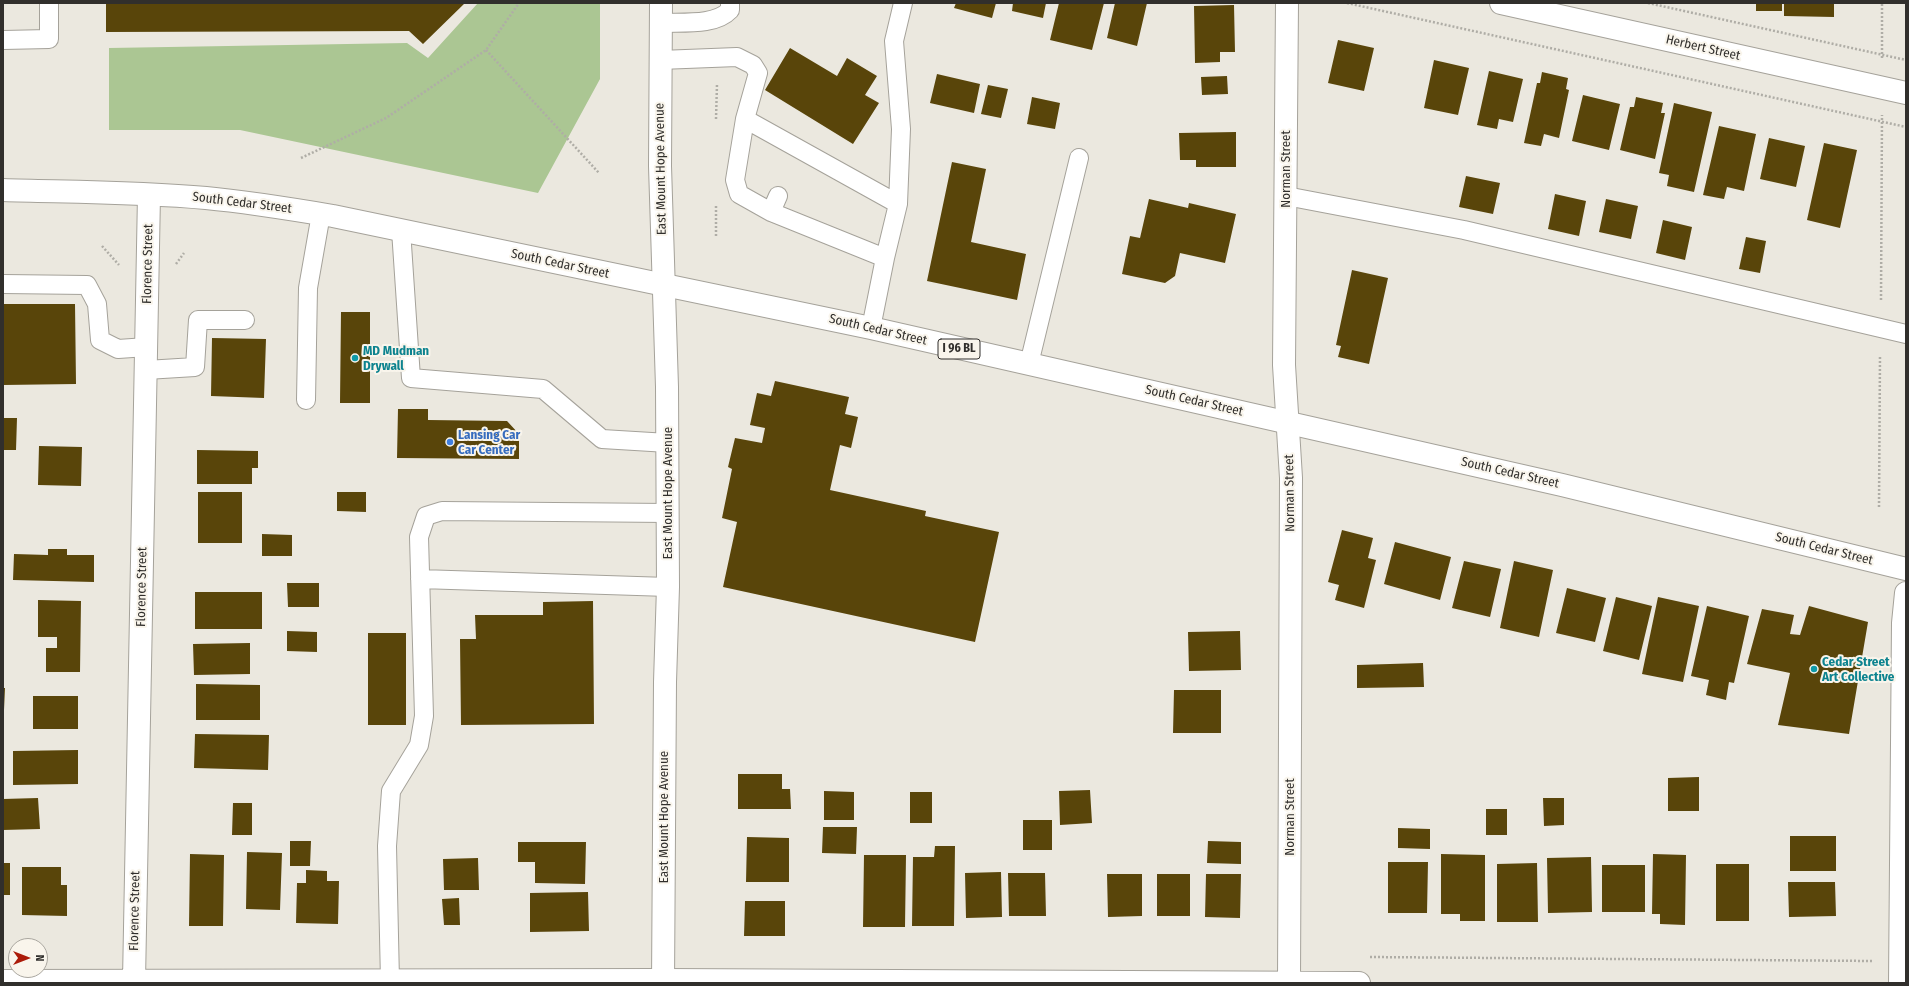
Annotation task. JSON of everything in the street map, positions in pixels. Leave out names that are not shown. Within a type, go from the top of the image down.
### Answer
[{"type":"street","name":"Norman Street","points":[[1288,3],[1284,365],[1291,478],[1289,983]]},
{"type":"street","name":"Herbert Street","points":[[1501,3],[1906,93]]},
{"type":"street","name":"East Mount Hope Avenue","points":[[661,13],[660,60],[663,285],[668,443],[668,587],[663,981]]},
{"type":"street","name":"South Cedar Street","points":[[3,190],[207,198],[322,214],[871,328],[1562,485],[1906,569]]},
{"type":"street","name":"Florence Street","points":[[134,980],[149,195]]},
{"type":"street","points":[[1900,983],[1903,623],[1906,593]]},
{"type":"street","points":[[3,981],[1359,983]]},
{"type":"lane","points":[[3,40],[49,39],[49,3]]},
{"type":"lane","points":[[661,13],[709,20],[725,16],[730,10],[730,3]]},
{"type":"lane","points":[[871,328],[885,258],[898,204],[902,129],[894,41],[903,3]]},
{"type":"lane","points":[[660,60],[737,57],[754,65],[758,74],[745,119],[735,180],[740,194],[771,212],[808,220],[885,258]]},
{"type":"lane","points":[[745,119],[795,155],[829,173],[898,204]]},
{"type":"lane","points":[[1030,364],[1079,158]]},
{"type":"lane","points":[[771,212],[778,196]]},
{"type":"lane","points":[[1286,196],[1464,230],[1906,334]]},
{"type":"lane","points":[[306,400],[308,288],[322,214]]},
{"type":"lane","points":[[401,230],[411,378],[543,389],[602,439],[668,443]]},
{"type":"lane","points":[[3,284],[86,285],[97,304],[100,340],[118,349],[147,348]]},
{"type":"lane","points":[[146,370],[195,367],[198,320],[245,320]]},
{"type":"lane","points":[[390,981],[387,846],[391,791],[419,745],[424,716],[419,537],[426,516],[442,511],[668,513]]},
{"type":"lane","points":[[420,579],[668,587]]},
{"type":"path","points":[[301,158],[386,118],[486,50],[520,3]]},
{"type":"path","points":[[1347,3],[1906,127]]},
{"type":"path","points":[[1648,3],[1906,60]]},
{"type":"path","points":[[1880,507],[1882,3]]},
{"type":"path","points":[[486,50],[598,174]]},
{"type":"path","points":[[716,127],[717,57]]},
{"type":"path","points":[[716,205],[716,236]]},
{"type":"path","points":[[172,269],[184,253]]},
{"type":"green space","points":[[478,3],[600,3],[600,79],[538,193],[240,130],[109,130],[109,48],[407,43],[428,58]]},
{"type":"building","points":[[106,3],[465,3],[423,44],[409,31],[106,32]]},
{"type":"building","points":[[956,3],[996,3],[992,18],[954,8]]},
{"type":"building","points":[[1013,3],[1046,3],[1043,18],[1012,11]]},
{"type":"building","points":[[1059,3],[1104,3],[1092,50],[1050,40]]},
{"type":"building","points":[[1115,3],[1147,3],[1137,46],[1107,38]]},
{"type":"building","points":[[1756,3],[1782,3],[1782,11],[1756,11]]},
{"type":"building","points":[[1784,3],[1834,3],[1834,17],[1784,16]]},
{"type":"building","points":[[1234,5],[1235,52],[1220,52],[1220,62],[1195,63],[1194,6]]},
{"type":"building","points":[[1338,40],[1374,48],[1364,91],[1328,83]]},
{"type":"building","points":[[790,48],[837,76],[847,58],[877,76],[865,95],[879,103],[853,144],[765,90]]},
{"type":"building","points":[[1434,60],[1469,68],[1458,115],[1424,108]]},
{"type":"building","points":[[1489,71],[1523,79],[1513,122],[1499,119],[1497,129],[1477,125]]},
{"type":"building","points":[[1542,72],[1568,78],[1566,89],[1569,90],[1559,138],[1544,134],[1541,146],[1524,143],[1537,83],[1540,83]]},
{"type":"building","points":[[937,74],[980,84],[974,113],[930,103]]},
{"type":"building","points":[[1227,76],[1228,94],[1202,95],[1201,77]]},
{"type":"building","points":[[988,85],[1008,89],[1001,118],[981,114]]},
{"type":"building","points":[[1583,95],[1620,104],[1609,150],[1572,141]]},
{"type":"building","points":[[1032,97],[1060,103],[1055,129],[1027,124]]},
{"type":"building","points":[[1636,97],[1663,103],[1661,113],[1665,113],[1655,159],[1620,150],[1630,107],[1634,107]]},
{"type":"building","points":[[1674,103],[1712,112],[1694,192],[1667,186],[1669,175],[1659,173]]},
{"type":"building","points":[[1719,126],[1756,134],[1744,191],[1727,187],[1724,199],[1703,195]]},
{"type":"building","points":[[1236,132],[1236,167],[1196,167],[1196,160],[1180,160],[1179,133]]},
{"type":"building","points":[[1769,138],[1805,146],[1796,187],[1760,179]]},
{"type":"building","points":[[1824,143],[1857,150],[1840,228],[1807,220]]},
{"type":"building","points":[[952,162],[986,169],[971,242],[1026,254],[1017,300],[927,281]]},
{"type":"building","points":[[1466,176],[1500,183],[1493,214],[1459,207]]},
{"type":"building","points":[[1555,194],[1586,201],[1579,236],[1548,229]]},
{"type":"building","points":[[1149,199],[1188,208],[1189,203],[1236,214],[1225,263],[1180,253],[1175,276],[1165,283],[1122,274],[1130,236],[1140,238]]},
{"type":"building","points":[[1606,199],[1638,206],[1631,239],[1599,232]]},
{"type":"building","points":[[1663,220],[1692,227],[1685,260],[1656,253]]},
{"type":"building","points":[[1746,237],[1766,241],[1760,273],[1739,269]]},
{"type":"building","points":[[1352,270],[1388,278],[1369,364],[1338,357],[1341,346],[1336,345]]},
{"type":"building","points":[[3,304],[75,304],[76,384],[3,385]]},
{"type":"building","name":"MD Mudman Drywall","points":[[341,312],[370,312],[370,403],[340,403]]},
{"type":"building","points":[[212,338],[266,339],[264,398],[211,396]]},
{"type":"building","points":[[775,381],[849,397],[845,414],[858,417],[851,448],[840,445],[830,490],[926,511],[925,516],[999,532],[975,642],[723,587],[737,522],[722,518],[732,469],[728,467],[735,438],[762,443],[765,428],[750,425],[757,393],[771,396]]},
{"type":"building","points":[[398,409],[428,409],[428,420],[507,421],[519,434],[519,459],[397,458]]},
{"type":"building","points":[[3,418],[17,418],[16,450],[3,450]]},
{"type":"building","points":[[39,446],[82,447],[81,486],[38,485]]},
{"type":"building","points":[[197,450],[258,451],[258,468],[252,468],[252,484],[197,484]]},
{"type":"building","points":[[198,492],[242,492],[242,543],[198,543]]},
{"type":"building","points":[[337,492],[366,492],[366,512],[337,511]]},
{"type":"building","points":[[1342,530],[1373,538],[1368,558],[1376,560],[1364,608],[1335,600],[1339,585],[1328,582]]},
{"type":"building","points":[[262,534],[292,535],[292,556],[262,556]]},
{"type":"building","points":[[1395,542],[1451,557],[1440,600],[1384,584]]},
{"type":"building","points":[[48,549],[67,549],[67,555],[94,555],[94,582],[13,580],[14,554],[48,555]]},
{"type":"building","points":[[1464,561],[1501,569],[1490,617],[1452,608]]},
{"type":"building","points":[[1514,561],[1553,570],[1539,637],[1500,628]]},
{"type":"building","points":[[287,583],[319,583],[319,607],[288,607]]},
{"type":"building","points":[[1567,588],[1606,598],[1595,642],[1556,633]]},
{"type":"building","points":[[195,592],[262,592],[262,629],[195,629]]},
{"type":"building","points":[[1616,597],[1652,606],[1639,660],[1603,651]]},
{"type":"building","points":[[1658,597],[1699,606],[1683,682],[1642,674]]},
{"type":"building","points":[[38,600],[81,601],[80,672],[46,672],[46,648],[57,648],[57,637],[38,637]]},
{"type":"building","points":[[593,601],[594,724],[461,725],[460,639],[476,639],[475,615],[543,615],[543,602]]},
{"type":"building","points":[[1707,606],[1749,616],[1734,683],[1729,682],[1726,700],[1706,695],[1709,680],[1691,676]]},
{"type":"building","name":"Cedar Street Art Collective","points":[[1809,606],[1868,622],[1849,734],[1778,725],[1790,673],[1747,664],[1762,609],[1794,615],[1790,634],[1800,635]]},
{"type":"building","points":[[287,631],[317,632],[317,652],[287,651]]},
{"type":"building","points":[[1240,631],[1241,670],[1189,671],[1188,632]]},
{"type":"building","points":[[368,633],[406,633],[406,725],[368,725]]},
{"type":"building","points":[[250,643],[250,674],[194,675],[193,644]]},
{"type":"building","points":[[1423,663],[1424,687],[1357,688],[1357,665]]},
{"type":"building","points":[[196,684],[260,685],[260,720],[196,720]]},
{"type":"building","points":[[3,688],[5,688],[4,710],[3,710]]},
{"type":"building","points":[[1174,690],[1221,690],[1221,733],[1173,733]]},
{"type":"building","points":[[33,696],[78,696],[78,729],[33,729]]},
{"type":"building","points":[[195,734],[269,735],[268,770],[194,768]]},
{"type":"building","points":[[78,750],[78,784],[13,785],[13,751]]},
{"type":"building","points":[[738,774],[782,774],[782,789],[790,789],[791,809],[738,809]]},
{"type":"building","points":[[1699,777],[1699,811],[1668,811],[1668,778]]},
{"type":"building","points":[[1090,790],[1092,823],[1060,825],[1059,791]]},
{"type":"building","points":[[824,791],[854,792],[854,820],[824,820]]},
{"type":"building","points":[[910,792],[932,792],[932,823],[910,823]]},
{"type":"building","points":[[38,798],[40,829],[3,830],[3,799]]},
{"type":"building","points":[[1543,798],[1564,798],[1564,825],[1544,826]]},
{"type":"building","points":[[233,803],[252,803],[252,835],[232,835]]},
{"type":"building","points":[[1486,809],[1507,809],[1507,835],[1486,835]]},
{"type":"building","points":[[1023,820],[1052,820],[1052,850],[1023,850]]},
{"type":"building","points":[[823,827],[857,827],[856,854],[822,853]]},
{"type":"building","points":[[1398,828],[1430,829],[1430,849],[1398,848]]},
{"type":"building","points":[[1790,836],[1836,836],[1836,871],[1790,871]]},
{"type":"building","points":[[747,837],[789,838],[789,882],[746,882]]},
{"type":"building","points":[[290,841],[311,841],[310,866],[290,866]]},
{"type":"building","points":[[1208,841],[1241,842],[1241,864],[1207,863]]},
{"type":"building","points":[[518,842],[586,842],[585,884],[535,883],[535,862],[518,862]]},
{"type":"building","points":[[935,846],[955,846],[954,926],[912,926],[913,857],[934,857]]},
{"type":"building","points":[[247,852],[282,853],[280,910],[246,909]]},
{"type":"building","points":[[190,854],[224,855],[223,926],[189,926]]},
{"type":"building","points":[[1441,854],[1485,855],[1485,921],[1460,921],[1460,914],[1441,914]]},
{"type":"building","points":[[1653,854],[1686,855],[1685,925],[1660,924],[1660,914],[1652,914]]},
{"type":"building","points":[[864,855],[906,855],[905,927],[863,927]]},
{"type":"building","points":[[1591,857],[1592,912],[1548,913],[1547,858]]},
{"type":"building","points":[[478,858],[479,890],[444,890],[443,859]]},
{"type":"building","points":[[1388,862],[1428,862],[1427,913],[1388,913]]},
{"type":"building","points":[[3,863],[10,863],[10,895],[3,895]]},
{"type":"building","points":[[1537,863],[1538,922],[1497,922],[1497,864]]},
{"type":"building","points":[[1716,864],[1749,864],[1749,921],[1716,921]]},
{"type":"building","points":[[1602,865],[1645,865],[1645,912],[1602,912]]},
{"type":"building","points":[[22,867],[61,867],[61,885],[67,885],[67,916],[22,915]]},
{"type":"building","points":[[306,870],[327,871],[327,881],[339,881],[338,924],[296,923],[297,883],[306,883]]},
{"type":"building","points":[[1001,872],[1002,917],[966,918],[965,873]]},
{"type":"building","points":[[1008,873],[1045,873],[1046,916],[1009,916]]},
{"type":"building","points":[[1107,874],[1142,874],[1142,916],[1108,917]]},
{"type":"building","points":[[1157,874],[1190,874],[1190,916],[1157,916]]},
{"type":"building","points":[[1206,874],[1241,874],[1240,918],[1205,917]]},
{"type":"building","points":[[1788,882],[1835,882],[1836,916],[1789,917]]},
{"type":"building","points":[[588,892],[589,931],[530,932],[530,893]]},
{"type":"building","points":[[459,898],[460,925],[444,925],[442,899]]},
{"type":"building","points":[[745,901],[785,901],[785,936],[744,936]]},
{"type":"place","name":"MD Mudman Drywall","points":[[355,358]]},
{"type":"place","name":"Lansing Car Car Center","points":[[450,442]]},
{"type":"place","name":"Cedar Street Art Collective","points":[[1814,669]]}]
